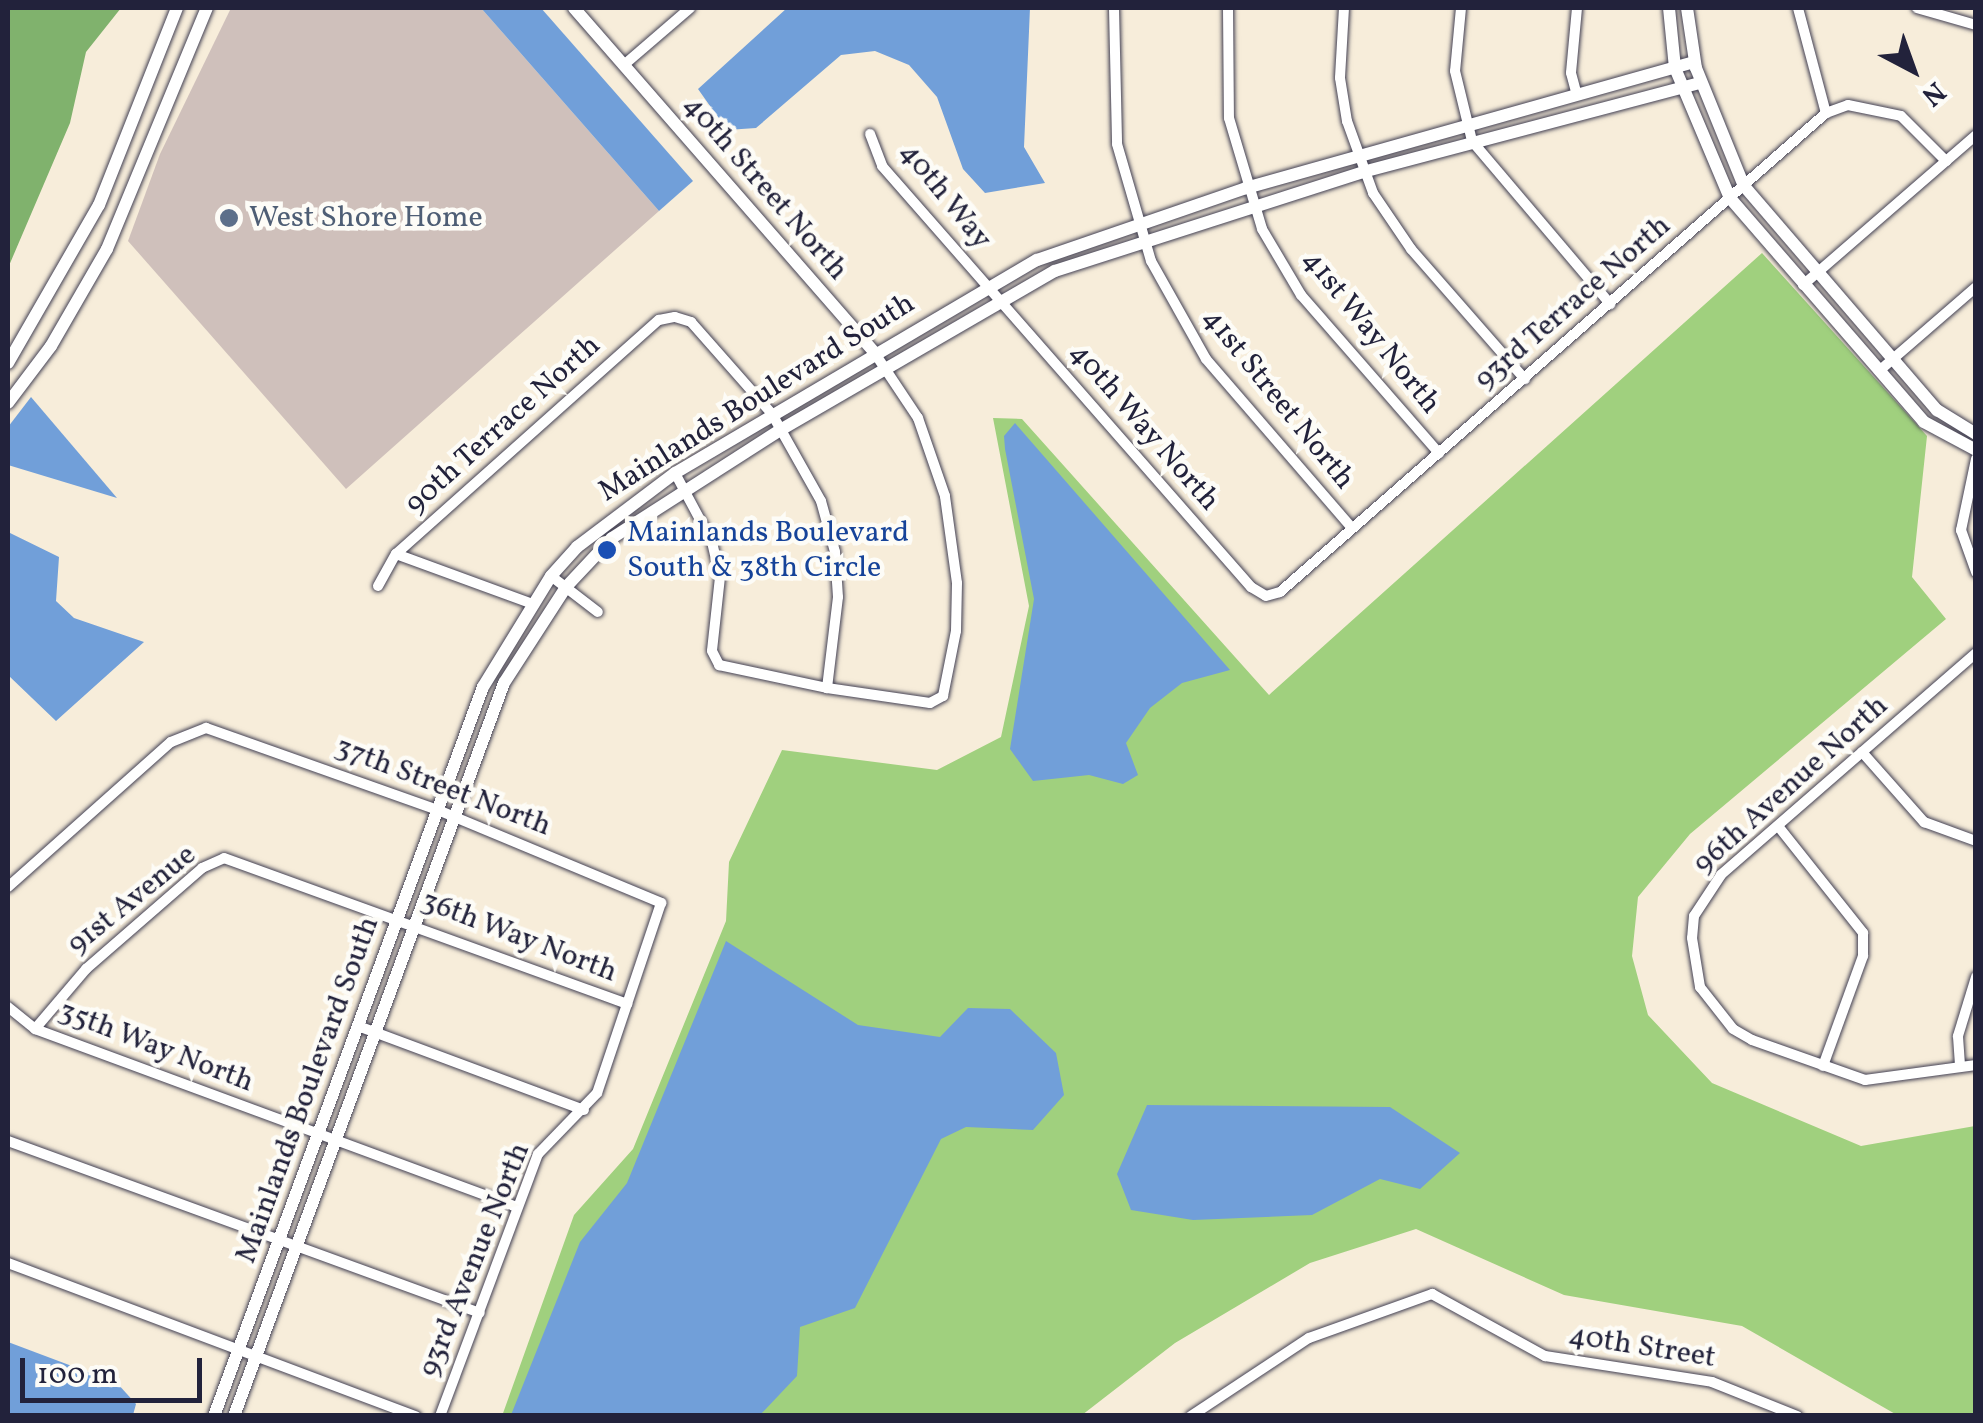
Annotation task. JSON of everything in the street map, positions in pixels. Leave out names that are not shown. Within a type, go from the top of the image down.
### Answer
[{"type":"street","points":[[8,362],[99,205],[177,8]]},
{"type":"street","points":[[8,403],[51,346],[108,249],[207,8]]},
{"type":"street","name":"40th Street North","points":[[574,8],[874,352],[932,453],[952,536],[956,632],[943,696],[930,703],[826,688]]},
{"type":"street","name":"41st Street North","points":[[1114,8],[1115,121],[1142,240],[1206,359],[1352,528]]},
{"type":"street","name":"41st Way North","points":[[1228,8],[1226,91],[1253,206],[1302,295],[1439,453]]},
{"type":"street","points":[[1344,8],[1340,78],[1363,172],[1411,249],[1525,379]]},
{"type":"street","points":[[1461,8],[1455,72],[1472,141],[1610,304]]},
{"type":"street","points":[[1577,8],[1571,73],[1577,94]]},
{"type":"street","points":[[1669,8],[1682,87],[1730,198],[1938,434],[1976,450]]},
{"type":"street","points":[[1687,8],[1700,83],[1744,186],[1948,421],[1976,434]]},
{"type":"street","points":[[1798,8],[1826,112],[1848,105],[1901,116],[1946,161]]},
{"type":"street","points":[[1917,8],[1976,25]]},
{"type":"street","points":[[625,64],[681,10]]},
{"type":"street","name":"Mainlands Boulevard South","points":[[214,1416],[483,687],[551,576],[604,522],[675,473],[988,286],[1136,223],[1465,122],[1694,62]]},
{"type":"street","name":"Mainlands Boulevard South","points":[[234,1416],[504,683],[566,587],[612,538],[782,429],[1055,271],[1363,172],[1700,83]]},
{"type":"street","name":"93rd Terrace North","points":[[1266,596],[1352,528],[1525,379],[1826,112]]},
{"type":"street","name":"40th Way","points":[[870,134],[882,166],[988,286]]},
{"type":"street","points":[[1803,285],[1976,135]]},
{"type":"street","name":"40th Way North","points":[[988,286],[1251,587],[1266,596]]},
{"type":"street","points":[[1879,371],[1976,287]]},
{"type":"street","name":"90th Terrace North","points":[[378,586],[396,554],[659,320],[675,317],[692,322],[772,414]]},
{"type":"street","points":[[675,473],[712,542],[720,577],[712,651],[719,664],[826,688],[838,597],[835,552],[820,500],[772,414]]},
{"type":"street","points":[[1976,459],[1961,530],[1976,572]]},
{"type":"street","points":[[396,554],[533,604]]},
{"type":"street","points":[[551,576],[598,612]]},
{"type":"street","name":"96th Avenue North","points":[[1822,1066],[1733,1028],[1700,987],[1692,966],[1694,916],[1721,875],[1976,653]]},
{"type":"street","name":"37th Street North","points":[[8,886],[192,729],[225,732],[454,816],[648,893],[661,903],[660,913]]},
{"type":"street","points":[[1862,752],[1924,822],[1976,841]]},
{"type":"street","points":[[1778,826],[1863,933],[1863,956],[1822,1066],[1884,1080],[1976,1065]]},
{"type":"street","name":"36th Way North","points":[[224,858],[627,1004]]},
{"type":"street","name":"91st Avenue","points":[[36,1029],[86,969],[202,868],[224,858]]},
{"type":"street","name":"93rd Avenue North","points":[[440,1416],[538,1154],[597,1093],[660,913]]},
{"type":"street","points":[[1960,1065],[1958,1036],[1976,977]]},
{"type":"street","name":"35th Way North","points":[[8,1007],[36,1029],[517,1207]]},
{"type":"street","points":[[358,1026],[584,1110]]},
{"type":"street","points":[[8,1141],[480,1313]]},
{"type":"street","points":[[8,1263],[416,1416]]},
{"type":"street","name":"40th Street","points":[[1191,1416],[1309,1338],[1432,1294],[1545,1356],[1712,1382],[1797,1416]]},
{"type":"shaded area","points":[[231,8],[481,8],[659,211],[346,489],[128,241],[160,154]]},
{"type":"green space","points":[[8,8],[121,8],[86,52],[70,123],[8,268]]},
{"type":"green space","points":[[1762,253],[1927,436],[1912,577],[1946,619],[1690,834],[1638,897],[1632,956],[1648,1015],[1712,1083],[1861,1146],[1975,1126],[1975,1415],[1897,1415],[1742,1326],[1564,1295],[1416,1229],[1310,1263],[1175,1343],[1082,1415],[502,1416],[574,1215],[633,1149],[726,921],[729,862],[782,750],[937,770],[1001,737],[1029,606],[993,418],[1022,419],[1269,695]]},
{"type":"water","points":[[481,8],[541,8],[693,181],[659,211]]},
{"type":"water","points":[[787,8],[1030,8],[1024,147],[1045,183],[985,193],[963,169],[937,97],[909,65],[875,51],[841,55],[756,128],[727,130],[698,89]]},
{"type":"water","points":[[31,397],[117,498],[8,465],[8,427]]},
{"type":"water","points":[[1015,423],[1230,670],[1182,683],[1150,708],[1126,743],[1138,775],[1123,784],[1089,775],[1033,781],[1010,749],[1034,599],[1005,449],[1004,436]]},
{"type":"water","points":[[8,532],[59,557],[56,601],[74,618],[144,642],[56,721],[8,675]]},
{"type":"water","points":[[726,941],[858,1025],[940,1037],[968,1008],[1010,1009],[1056,1053],[1064,1095],[1033,1130],[966,1127],[941,1139],[855,1308],[800,1327],[797,1376],[760,1415],[511,1415],[580,1242],[627,1183]]},
{"type":"water","points":[[1147,1105],[1390,1107],[1460,1153],[1420,1189],[1380,1179],[1312,1215],[1193,1220],[1131,1210],[1117,1174]]},
{"type":"water","points":[[8,1342],[117,1383],[136,1404],[133,1415],[8,1415]]},
{"type":"place","name":"West Shore Home","points":[[229,218]]},
{"type":"place","name":"Mainlands Boulevard South & 38th Circle","points":[[607,550]]}]
